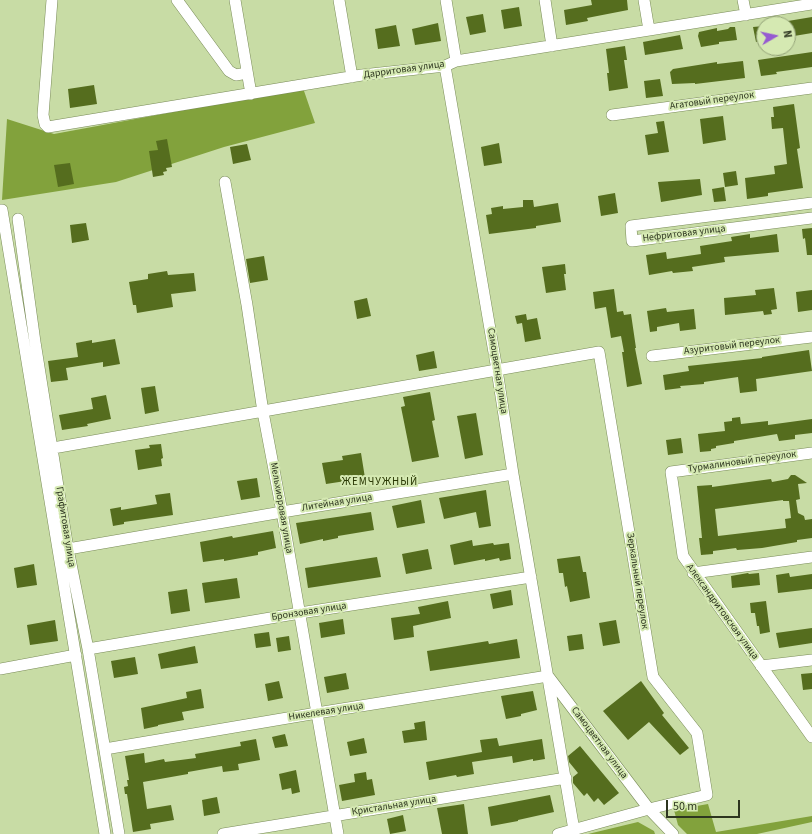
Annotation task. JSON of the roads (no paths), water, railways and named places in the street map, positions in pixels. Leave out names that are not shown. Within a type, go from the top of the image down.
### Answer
[{"type":"street","name":"Дарритовая улица","points":[[52,0],[43,115],[44,124],[48,127],[352,77],[445,66],[456,61],[812,4]]},
{"type":"street","points":[[177,0],[229,71],[236,75],[247,73]]},
{"type":"street","points":[[235,0],[251,94]]},
{"type":"street","points":[[339,0],[352,77]]},
{"type":"street","points":[[446,0],[456,61]]},
{"type":"street","points":[[545,0],[552,46]]},
{"type":"street","points":[[644,0],[650,30]]},
{"type":"street","points":[[743,0],[746,15]]},
{"type":"street","name":"Самоцветная улица","points":[[445,66],[574,830]]},
{"type":"street","name":"Агатовый переулок","points":[[612,115],[812,88]]},
{"type":"street","name":"Мельхиоровая улица","points":[[225,182],[247,305],[263,412],[300,613],[338,834]]},
{"type":"street","name":"Нефритовая улица","points":[[812,203],[631,226],[632,241],[812,218]]},
{"type":"street","points":[[0,210],[2,210],[105,834]]},
{"type":"street","name":"Графитовая улица","points":[[18,220],[35,342],[68,549],[88,649],[119,834]]},
{"type":"street","name":"Азуритовый переулок","points":[[652,356],[812,337]]},
{"type":"street","name":"Зеркальный переулок","points":[[497,370],[599,352],[653,677],[697,733],[707,795],[649,809]]},
{"type":"street","points":[[53,448],[497,370]]},
{"type":"street","name":"Турмалиновый переулок","points":[[671,472],[812,453]]},
{"type":"street","name":"Александритовская улица","points":[[671,472],[683,556],[693,573],[812,737]]},
{"type":"street","name":"Литейная улица","points":[[68,549],[513,474]]},
{"type":"street","points":[[693,573],[812,557]]},
{"type":"street","name":"Бронзовая улица","points":[[88,649],[300,613],[531,577]]},
{"type":"street","points":[[0,669],[76,655]]},
{"type":"street","points":[[761,666],[812,660]]},
{"type":"street","name":"Самоцветная улица","points":[[548,676],[649,809],[673,834]]},
{"type":"street","name":"Никелевая улица","points":[[105,749],[548,676]]},
{"type":"street","name":"Кристальная улица","points":[[223,834],[566,778]]},
{"type":"street","points":[[558,834],[649,809]]},
{"type":"district","name":"ЖЕМЧУЖНЫЙ","points":[[380,483]]}]
